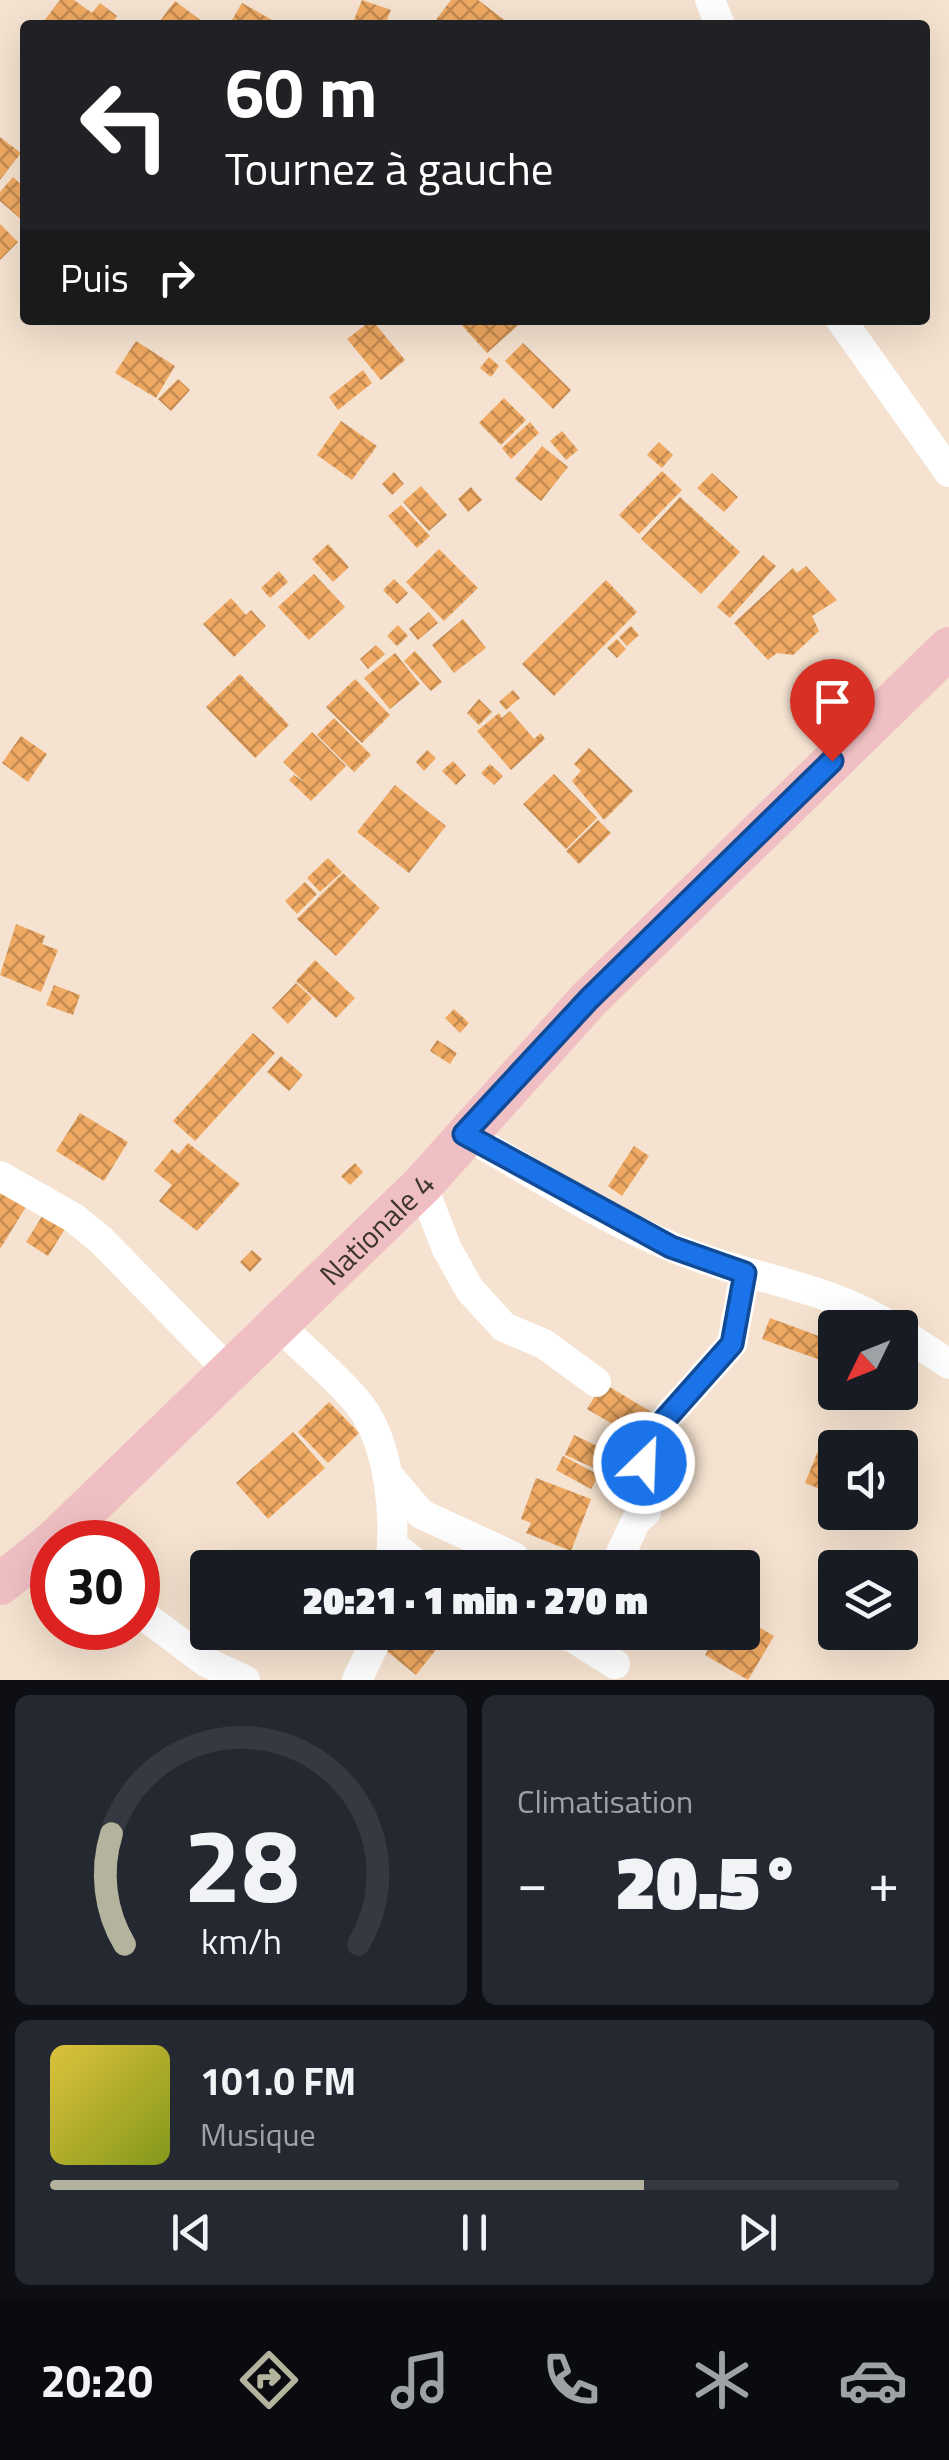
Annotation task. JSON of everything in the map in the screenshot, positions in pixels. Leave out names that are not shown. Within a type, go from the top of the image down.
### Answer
[{"type":"highway","name":"Nationale 4","points":[[76,1520],[422,1184],[589,999],[949,648]]},
{"type":"highway","name":"Nationale 4","points":[[0,1584],[30,1560]]},
{"type":"street","points":[[844,325],[949,472]]},
{"type":"street","points":[[464,1134],[671,1247],[867,1310]]},
{"type":"street","points":[[0,1176],[74,1218],[101,1240],[229,1371]]},
{"type":"street","points":[[422,1184],[447,1249],[470,1290],[504,1327],[544,1344],[596,1382]]},
{"type":"street","points":[[624,1550],[646,1512],[644,1463],[653,1433],[732,1344],[745,1273]]},
{"type":"street","points":[[278,1324],[366,1414],[387,1474],[392,1550]]},
{"type":"street","points":[[918,1344],[949,1364]]},
{"type":"street","points":[[387,1474],[421,1514],[499,1550]]},
{"type":"street","points":[[160,1627],[206,1662],[245,1680]]},
{"type":"street","points":[[357,1680],[371,1650]]},
{"type":"street","points":[[592,1650],[616,1664]]},
{"type":"building","points":[[60,0],[74,0],[92,13],[100,3],[117,16],[114,20],[45,20]]},
{"type":"building","points":[[362,0],[391,10],[387,20],[354,20]]},
{"type":"building","points":[[451,0],[478,0],[504,20],[436,20]]},
{"type":"building","points":[[175,1],[200,20],[161,20]]},
{"type":"building","points":[[242,3],[272,20],[232,20]]},
{"type":"building","points":[[0,137],[20,154],[0,180]]},
{"type":"building","points":[[13,177],[20,183],[20,218],[0,201],[0,192]]},
{"type":"building","points":[[0,224],[18,242],[0,260]]},
{"type":"building","points":[[365,325],[376,325],[405,360],[381,380],[347,339]]},
{"type":"building","points":[[462,325],[518,325],[487,353]]},
{"type":"building","points":[[136,341],[175,366],[156,398],[115,373]]},
{"type":"building","points":[[523,343],[571,390],[553,409],[505,361]]},
{"type":"building","points":[[489,357],[499,366],[491,377],[480,368]]},
{"type":"building","points":[[363,370],[372,383],[338,410],[329,397]]},
{"type":"building","points":[[178,379],[190,390],[171,411],[158,399]]},
{"type":"building","points":[[504,398],[526,420],[501,445],[479,423]]},
{"type":"building","points":[[341,421],[377,446],[352,480],[317,455]]},
{"type":"building","points":[[530,422],[539,433],[511,459],[502,448]]},
{"type":"building","points":[[562,431],[578,450],[566,460],[550,441]]},
{"type":"building","points":[[659,442],[673,455],[662,468],[647,455]]},
{"type":"building","points":[[542,446],[568,467],[541,501],[515,479]]},
{"type":"building","points":[[662,471],[682,490],[639,534],[619,515]]},
{"type":"building","points":[[394,472],[404,484],[392,495],[382,484]]},
{"type":"building","points":[[712,473],[738,497],[724,512],[697,488]]},
{"type":"building","points":[[421,486],[447,515],[429,531],[403,502]]},
{"type":"building","points":[[471,487],[482,500],[468,512],[458,499]]},
{"type":"building","points":[[680,497],[740,552],[701,594],[641,539]]},
{"type":"building","points":[[401,505],[430,536],[417,548],[388,516]]},
{"type":"building","points":[[328,544],[349,567],[333,582],[312,559]]},
{"type":"building","points":[[439,549],[478,588],[444,621],[406,582]]},
{"type":"building","points":[[763,555],[776,566],[730,618],[717,607]]},
{"type":"building","points":[[806,566],[837,600],[812,616],[819,631],[793,655],[777,653],[768,660],[734,623],[793,568],[797,573]]},
{"type":"building","points":[[279,571],[288,582],[270,598],[261,588]]},
{"type":"building","points":[[314,574],[345,607],[309,640],[278,607]]},
{"type":"building","points":[[394,579],[408,593],[397,604],[383,590]]},
{"type":"building","points":[[606,580],[637,612],[554,696],[522,664]]},
{"type":"building","points":[[231,598],[246,615],[251,610],[266,626],[234,657],[203,624]]},
{"type":"building","points":[[429,612],[438,623],[418,640],[409,629]]},
{"type":"building","points":[[463,619],[486,648],[454,673],[432,645]]},
{"type":"building","points":[[398,625],[408,636],[397,646],[387,636]]},
{"type":"building","points":[[631,626],[639,635],[627,646],[619,637]]},
{"type":"building","points":[[617,639],[626,649],[617,658],[607,648]]},
{"type":"building","points":[[376,645],[385,654],[368,669],[360,659]]},
{"type":"building","points":[[415,651],[442,682],[431,691],[404,661]]},
{"type":"building","points":[[395,653],[420,684],[390,709],[364,678]]},
{"type":"building","points":[[240,674],[289,725],[255,758],[206,707]]},
{"type":"building","points":[[355,679],[390,715],[362,743],[326,707]]},
{"type":"building","points":[[513,690],[520,698],[506,710],[499,702]]},
{"type":"building","points":[[479,699],[492,712],[479,725],[467,713]]},
{"type":"building","points":[[510,711],[534,739],[541,733],[545,739],[511,770],[477,731],[499,713],[502,718]]},
{"type":"building","points":[[334,718],[371,755],[354,772],[317,735]]},
{"type":"building","points":[[312,732],[346,766],[311,801],[289,780],[294,775],[305,783],[283,762]]},
{"type":"building","points":[[21,736],[47,754],[28,782],[2,763]]},
{"type":"building","points":[[589,748],[633,791],[604,820],[572,781],[581,771],[574,764]]},
{"type":"building","points":[[427,750],[436,758],[424,771],[416,762]]},
{"type":"building","points":[[453,761],[466,775],[456,785],[442,771]]},
{"type":"building","points":[[490,764],[503,776],[494,785],[481,773]]},
{"type":"building","points":[[554,774],[597,818],[566,849],[523,804]]},
{"type":"building","points":[[395,785],[446,826],[409,873],[357,832]]},
{"type":"building","points":[[598,820],[611,833],[579,864],[566,851]]},
{"type":"building","points":[[328,858],[342,872],[320,892],[307,878]]},
{"type":"building","points":[[343,873],[380,908],[336,956],[297,919]]},
{"type":"building","points":[[305,882],[317,894],[297,914],[285,901]]},
{"type":"building","points":[[16,924],[45,936],[42,944],[58,950],[41,992],[0,975]]},
{"type":"building","points":[[315,960],[355,998],[336,1018],[296,981]]},
{"type":"building","points":[[296,983],[312,998],[288,1024],[272,1008]]},
{"type":"building","points":[[54,985],[80,995],[73,1015],[46,1005]]},
{"type":"building","points":[[454,1009],[469,1023],[460,1033],[445,1018]]},
{"type":"building","points":[[253,1033],[275,1053],[195,1141],[173,1121]]},
{"type":"building","points":[[437,1040],[457,1053],[450,1064],[430,1051]]},
{"type":"building","points":[[281,1056],[303,1075],[289,1091],[267,1072]]},
{"type":"building","points":[[80,1113],[128,1142],[104,1181],[56,1151]]},
{"type":"building","points":[[188,1143],[240,1184],[197,1231],[159,1201],[172,1185],[154,1171],[172,1149],[179,1154]]},
{"type":"building","points":[[634,1146],[649,1156],[622,1196],[608,1186]]},
{"type":"building","points":[[355,1163],[363,1172],[350,1185],[341,1176]]},
{"type":"building","points":[[0,1185],[29,1202],[0,1249]]},
{"type":"building","points":[[46,1210],[68,1224],[48,1256],[26,1242]]},
{"type":"building","points":[[252,1250],[262,1259],[250,1272],[240,1262]]},
{"type":"building","points":[[770,1318],[818,1336],[818,1359],[762,1339]]},
{"type":"building","points":[[603,1383],[658,1416],[643,1442],[587,1409]]},
{"type":"building","points":[[329,1402],[359,1433],[328,1463],[298,1432]]},
{"type":"building","points":[[293,1432],[325,1468],[268,1519],[236,1483]]},
{"type":"building","points":[[574,1435],[614,1454],[605,1473],[565,1455]]},
{"type":"building","points":[[818,1451],[818,1488],[805,1483]]},
{"type":"building","points":[[563,1456],[599,1475],[591,1489],[556,1470]]},
{"type":"building","points":[[536,1478],[591,1499],[571,1550],[526,1533],[531,1523],[521,1519]]},
{"type":"building","points":[[760,1628],[774,1636],[748,1680],[705,1655],[708,1650],[760,1650]]},
{"type":"building","points":[[385,1650],[436,1650],[416,1675]]},
{"type":"route","points":[[644,1463],[653,1433],[672,1408],[690,1396],[732,1344],[745,1273],[671,1247],[464,1134],[589,999],[832,761]]}]
